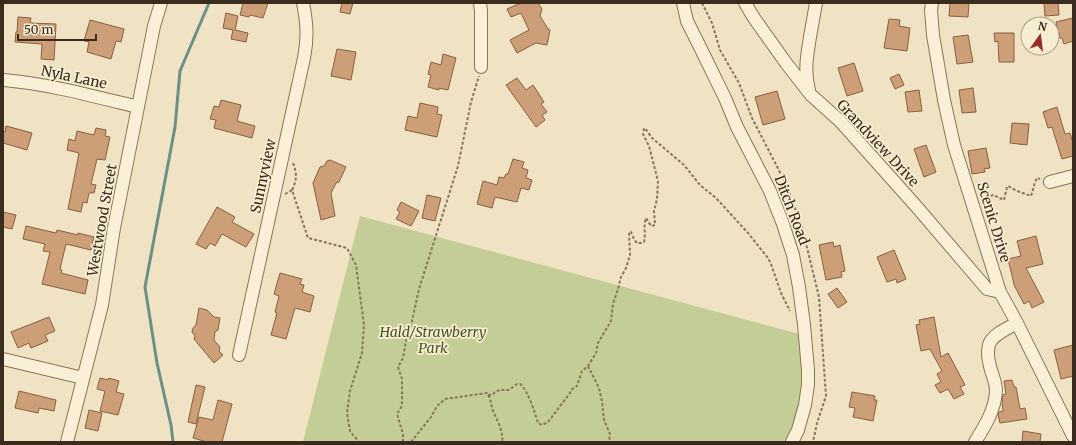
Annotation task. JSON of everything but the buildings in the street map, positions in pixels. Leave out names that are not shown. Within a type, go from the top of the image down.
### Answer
[{"type":"street","name":"Westwood Street","points":[[67,442],[82,378],[102,305],[114,228],[154,26],[161,3]]},
{"type":"street","name":"Sunnyview","points":[[239,355],[307,42],[307,23],[303,3]]},
{"type":"street","points":[[480,3],[481,67]]},
{"type":"street","name":"Ditch Road","points":[[683,3],[687,20],[737,126],[770,191],[793,255],[804,325],[808,386],[805,405],[798,430],[792,442]]},
{"type":"street","name":"Grandview Drive","points":[[745,3],[754,18],[811,95],[840,121],[987,289],[1000,292]]},
{"type":"street","points":[[811,95],[806,77],[806,60],[816,3]]},
{"type":"street","name":"Scenic Drive","points":[[932,3],[931,10],[933,34],[944,100],[954,145],[1000,292],[1017,322],[1073,436]]},
{"type":"street","name":"Nyla Lane","points":[[4,80],[51,86],[138,107]]},
{"type":"street","points":[[1050,182],[1073,176]]},
{"type":"street","points":[[975,442],[992,412],[995,400],[995,379],[988,354],[989,344],[994,336],[999,332],[1017,322]]},
{"type":"street","points":[[3,359],[82,378]]},
{"type":"path","points":[[403,442],[403,434],[397,414],[402,406],[402,379],[398,367],[403,358],[419,289],[458,166],[471,102],[481,67]]},
{"type":"path","points":[[411,442],[431,417],[437,406],[445,399],[472,394],[487,393],[492,395],[496,391],[510,390],[517,384],[520,384],[524,386],[527,392],[538,423],[542,425],[548,422],[571,390],[578,386],[582,371],[588,366],[596,353],[598,343],[611,321],[613,304],[630,255],[630,232],[637,243],[644,242],[644,225],[646,218],[652,226],[656,223],[654,211],[657,198],[658,181],[649,146],[643,134],[645,128],[652,138],[669,154],[684,165],[700,185],[716,198],[748,233],[768,258],[776,275],[781,293],[796,321],[804,325]]},
{"type":"path","points":[[972,201],[993,195],[1004,200],[1007,186],[1031,196],[1037,178],[1045,183],[1050,182]]},
{"type":"path","points":[[274,197],[284,195],[292,190],[308,238],[347,248],[356,265],[364,325],[362,353],[350,391],[347,413],[350,431],[359,442]]},
{"type":"path","points":[[588,366],[599,388],[604,420],[610,434],[609,442]]},
{"type":"path","points":[[488,394],[499,423],[503,438],[502,442]]},
{"type":"green space","name":"Hald/Strawberry Park","points":[[360,216],[799,334],[803,379],[794,427],[786,442],[303,442]]},
{"type":"waterway","points":[[173,442],[171,425],[157,363],[145,287],[175,127],[180,71],[209,3]]}]
